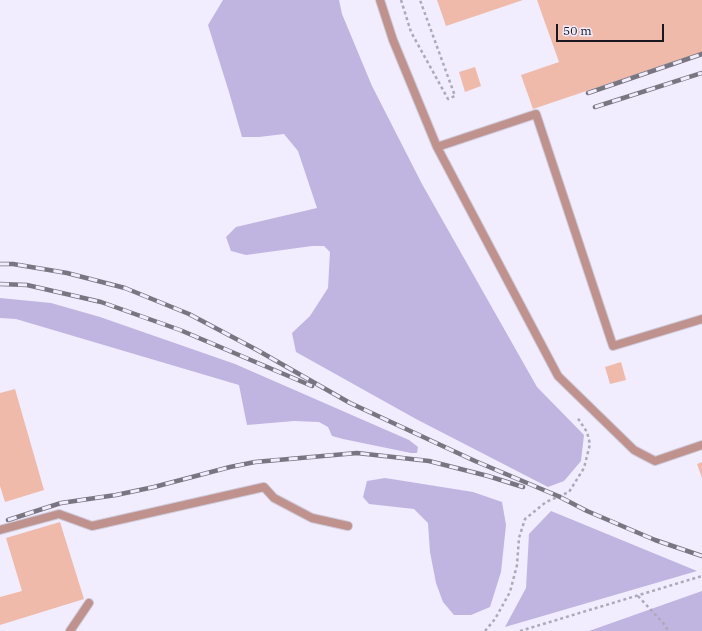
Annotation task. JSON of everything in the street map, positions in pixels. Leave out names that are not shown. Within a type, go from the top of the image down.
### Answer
[{"type":"lane","points":[[380,0],[393,40],[437,147],[558,376],[634,450],[655,461],[702,445]]},
{"type":"lane","points":[[437,147],[536,114],[613,346],[702,318]]},
{"type":"lane","points":[[0,530],[59,514],[92,526],[264,487],[274,498],[312,518],[348,526]]},
{"type":"lane","points":[[70,631],[90,603]]},
{"type":"path","points":[[401,0],[411,32],[448,99],[455,96],[420,0]]},
{"type":"path","points":[[485,631],[495,619],[510,592],[517,565],[519,538],[525,518],[546,502],[568,492],[584,468],[590,444],[587,432],[576,417]]},
{"type":"path","points":[[520,631],[702,576]]},
{"type":"path","points":[[638,596],[666,625],[668,631]]},
{"type":"shaded area","points":[[223,0],[339,0],[342,14],[372,86],[422,184],[537,387],[584,435],[581,461],[564,481],[548,487],[416,419],[296,352],[292,333],[310,316],[328,288],[330,252],[324,246],[312,246],[246,255],[231,251],[226,237],[236,227],[317,208],[298,151],[284,134],[259,137],[242,137],[208,25]]},
{"type":"shaded area","points":[[0,298],[51,303],[100,317],[235,364],[409,440],[418,447],[417,453],[332,436],[328,427],[319,422],[294,421],[247,425],[239,385],[16,319],[0,318]]},
{"type":"shaded area","points":[[385,478],[473,492],[502,502],[506,525],[501,572],[490,607],[471,615],[454,615],[443,602],[436,583],[430,552],[428,523],[414,509],[369,504],[363,497],[367,481]]},
{"type":"shaded area","points":[[551,511],[697,571],[505,627],[526,588],[529,534]]},
{"type":"shaded area","points":[[702,591],[702,631],[589,631]]},
{"type":"building","points":[[437,0],[523,0],[446,26]]},
{"type":"building","points":[[537,0],[702,0],[702,52],[533,109],[521,75],[559,62]]},
{"type":"building","points":[[475,67],[481,86],[465,92],[459,72]]},
{"type":"building","points":[[621,362],[626,380],[610,384],[605,367]]},
{"type":"building","points":[[15,389],[44,490],[5,502],[0,486],[0,393]]},
{"type":"building","points":[[702,462],[702,478],[697,464]]},
{"type":"building","points":[[60,522],[84,599],[0,625],[0,597],[22,591],[6,538]]},
{"type":"railway","points":[[588,93],[702,54]]},
{"type":"railway","points":[[595,107],[702,73]]},
{"type":"railway","points":[[0,264],[13,264],[67,273],[125,288],[189,314],[257,350],[350,403],[475,461],[558,496],[587,511],[655,540],[702,556]]},
{"type":"railway","points":[[0,284],[27,285],[101,302],[180,330],[312,386]]},
{"type":"railway","points":[[8,520],[61,503],[116,495],[154,487],[255,462],[357,453],[429,461],[488,476],[523,487]]}]
